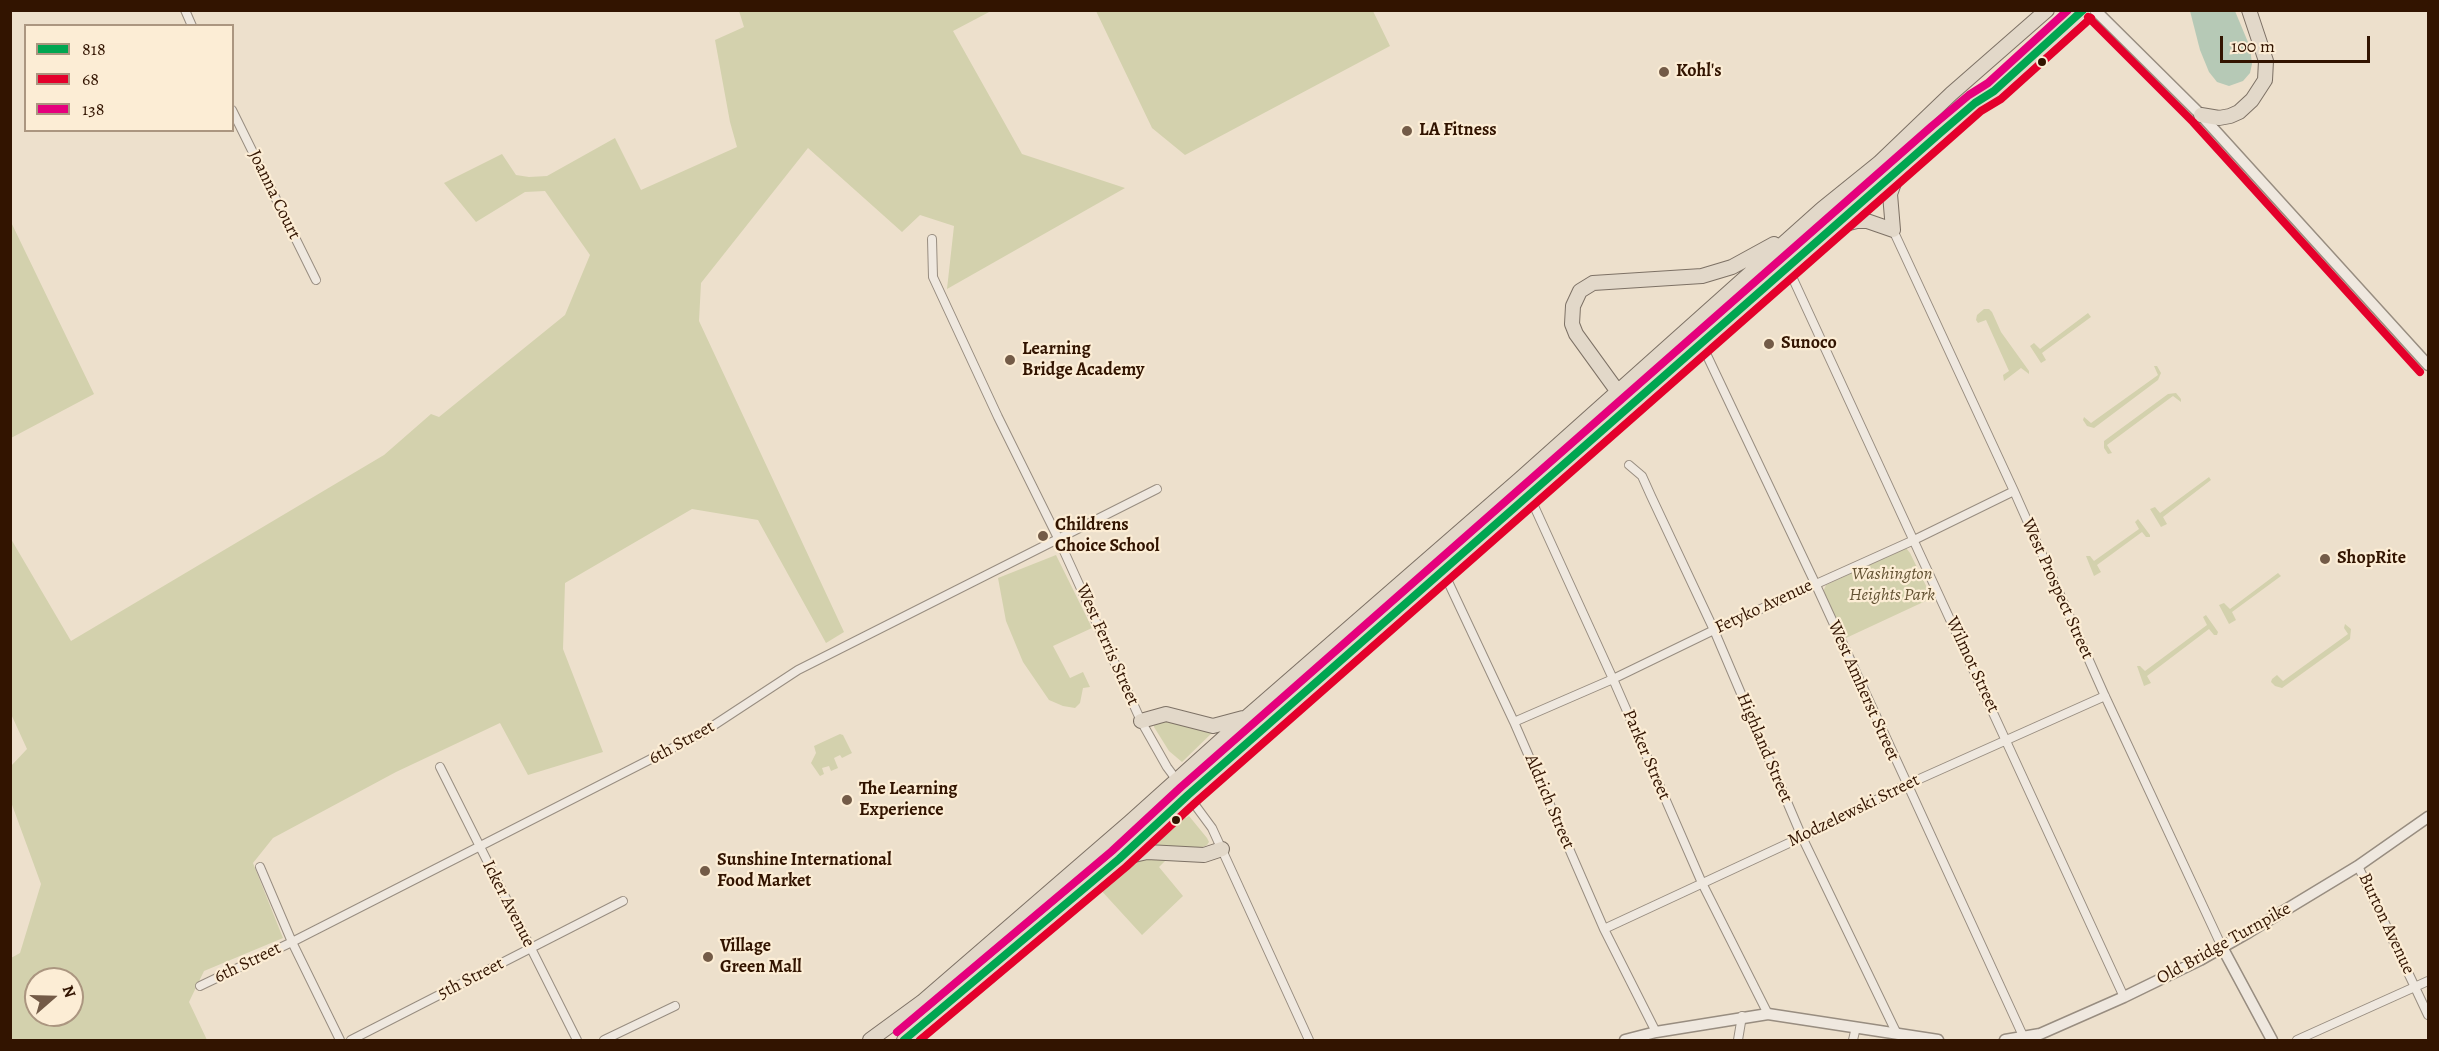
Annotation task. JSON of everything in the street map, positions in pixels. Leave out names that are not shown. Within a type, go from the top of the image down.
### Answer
[{"type":"highway","points":[[870,1041],[937,990],[1177,781],[1797,231],[1879,163],[1952,94],[2047,10]]},
{"type":"highway","points":[[904,1041],[1119,859],[1188,795],[1975,103],[1994,91],[2084,10]]},
{"type":"highway","points":[[2200,115],[2219,118],[2239,112],[2252,100],[2265,80],[2266,61],[2249,10]]},
{"type":"highway","points":[[1836,226],[1857,221],[1875,223],[1893,230],[1890,194],[1899,171]]},
{"type":"highway","points":[[1639,400],[1618,392],[1576,334],[1572,324],[1573,306],[1580,291],[1593,283],[1702,276],[1732,267],[1797,231]]},
{"type":"highway","points":[[1141,721],[1166,714],[1213,726],[1234,722],[1248,716]]},
{"type":"highway","points":[[1119,859],[1147,852],[1204,855],[1222,849]]},
{"type":"street","points":[[185,10],[191,24]]},
{"type":"street","points":[[2095,10],[2200,115],[2428,365]]},
{"type":"street","name":"Joanna Court","points":[[234,114],[316,280]]},
{"type":"street","name":"West Prospect Street","points":[[1893,230],[2222,947]]},
{"type":"street","name":"West Ferris Street","points":[[932,239],[933,277],[998,417],[1058,538],[1141,721],[1177,781],[1212,828],[1309,1041]]},
{"type":"street","name":"Wilmot Street","points":[[1788,268],[2124,998]]},
{"type":"street","name":"West Amherst Street","points":[[1702,345],[1815,583],[2024,1038]]},
{"type":"street","name":"Highland Street","points":[[1629,465],[1641,476],[1714,630],[1802,837],[1897,1034]]},
{"type":"street","name":"6th Street","points":[[200,986],[292,942],[702,733],[798,670],[1157,489]]},
{"type":"street","name":"Fetyko Avenue","points":[[1514,722],[1613,679],[1815,583],[1914,540],[2014,491]]},
{"type":"street","name":"Parker Street","points":[[1529,495],[1702,883],[1768,1014]]},
{"type":"street","name":"Aldrich Street","points":[[1443,571],[1514,722],[1604,929],[1656,1032]]},
{"type":"street","name":"Modzelewski Street","points":[[1604,929],[1802,837],[1906,785],[2105,696]]},
{"type":"street","name":"Icker Avenue","points":[[440,767],[577,1041]]},
{"type":"street","name":"Old Bridge Turnpike","points":[[2005,1041],[2040,1034],[2124,998],[2222,947],[2358,866],[2428,817]]},
{"type":"street","name":"Burton Avenue","points":[[2358,866],[2428,1015]]},
{"type":"street","points":[[260,867],[292,942],[340,1041]]},
{"type":"street","name":"5th Street","points":[[351,1041],[623,901]]},
{"type":"street","points":[[2222,947],[2272,1041]]},
{"type":"street","points":[[2297,1041],[2428,981]]},
{"type":"street","points":[[604,1041],[675,1006]]},
{"type":"street","points":[[1625,1041],[1656,1032],[1742,1016],[1768,1014],[1938,1041]]},
{"type":"street","points":[[1738,1041],[1742,1016]]},
{"type":"street","points":[[1853,1041],[1856,1027]]},
{"type":"green space","points":[[739,11],[991,11],[953,31],[1022,154],[1125,188],[947,289],[954,226],[920,215],[902,232],[808,148],[701,283],[699,321],[844,632],[826,643],[758,520],[692,509],[565,583],[563,649],[603,752],[528,775],[500,723],[396,772],[273,838],[253,863],[283,938],[204,971],[189,1002],[207,1040],[11,1040],[11,958],[20,953],[41,884],[11,802],[11,766],[27,749],[11,714],[11,539],[71,641],[384,455],[431,414],[439,417],[565,315],[590,255],[545,191],[525,192],[476,222],[444,183],[502,154],[516,175],[547,176],[615,138],[641,190],[737,147],[730,122],[715,40],[744,27]]},
{"type":"green space","points":[[1096,11],[1373,11],[1390,46],[1185,155],[1152,128]]},
{"type":"green space","points":[[10,220],[94,394],[11,438],[10,438]]},
{"type":"green space","points":[[1984,309],[1992,312],[2001,332],[2029,374],[2021,368],[2004,381],[2003,375],[2009,371],[1986,320],[1978,323],[1976,320],[1977,315]]},
{"type":"green space","points":[[2088,313],[2091,317],[2042,353],[2046,360],[2041,363],[2030,346],[2034,343],[2040,349]]},
{"type":"green space","points":[[2154,366],[2157,366],[2161,373],[2158,380],[2094,428],[2087,426],[2083,420],[2084,417],[2091,423],[2158,375]]},
{"type":"green space","points":[[2176,393],[2181,402],[2173,396],[2107,445],[2112,453],[2108,454],[2104,448],[2104,441],[2168,394]]},
{"type":"green space","points":[[2209,477],[2211,480],[2163,517],[2167,524],[2161,527],[2150,509],[2155,507],[2160,513]]},
{"type":"green space","points":[[2138,519],[2150,537],[2146,537],[2142,532],[2097,565],[2101,572],[2094,576],[2086,556],[2090,556],[2094,561],[2139,529],[2135,522]]},
{"type":"green space","name":"Washington Heights Park","points":[[1906,548],[1932,598],[1846,638],[1823,592],[1826,585]]},
{"type":"green space","points":[[1056,555],[1092,628],[1053,646],[1070,678],[1083,672],[1090,687],[1083,688],[1080,703],[1075,708],[1049,700],[1023,662],[1006,621],[998,578]]},
{"type":"green space","points":[[2278,573],[2281,576],[2232,612],[2236,620],[2229,624],[2219,605],[2224,603],[2230,609]]},
{"type":"green space","points":[[2206,615],[2218,632],[2217,635],[2209,629],[2147,676],[2151,683],[2144,686],[2137,666],[2145,671],[2207,625],[2203,617]]},
{"type":"green space","points":[[2345,624],[2351,629],[2350,639],[2282,688],[2271,682],[2277,675],[2283,681],[2348,634],[2344,628]]},
{"type":"green space","points":[[1165,718],[1214,731],[1182,762],[1169,751],[1154,727],[1154,723]]},
{"type":"green space","points":[[840,734],[843,735],[852,753],[842,758],[840,755],[834,758],[838,768],[831,771],[829,766],[822,768],[824,774],[820,776],[811,763],[816,753],[814,746]]},
{"type":"green space","points":[[1182,813],[1186,818],[1189,816],[1207,838],[1209,842],[1207,845],[1199,849],[1150,844],[1152,840]]},
{"type":"green space","points":[[1148,856],[1165,858],[1166,860],[1159,867],[1183,896],[1142,935],[1098,887],[1122,867]]},
{"type":"shaded area","points":[[2190,11],[2235,11],[2250,47],[2252,64],[2250,73],[2243,81],[2229,86],[2217,82],[2209,72],[2200,50]]},
{"type":"transit line","name":"138","points":[[897,1032],[1112,851],[1181,787],[1932,126],[1969,95],[1988,83],[2068,10]]},
{"type":"transit line","name":"818","points":[[904,1040],[1119,859],[1188,795],[1939,134],[1975,103],[1994,91],[2083,10]]},
{"type":"transit line","name":"68","points":[[2088,17],[2193,122],[2420,372]]},
{"type":"transit line","name":"68","points":[[920,1040],[1126,867],[1195,803],[1981,111],[2001,99],[2091,18]]},
{"type":"place","name":"Kohl's","points":[[1664,72]]},
{"type":"place","name":"LA Fitness","points":[[1407,131]]},
{"type":"place","name":"Sunoco","points":[[1769,344]]},
{"type":"place","name":"Learning Bridge Academy","points":[[1010,360]]},
{"type":"place","name":"Childrens Choice School","points":[[1043,536]]},
{"type":"place","name":"ShopRite","points":[[2325,559]]},
{"type":"place","name":"The Learning Experience","points":[[847,800]]},
{"type":"place","name":"Sunshine International Food Market","points":[[705,871]]},
{"type":"place","name":"Village Green Mall","points":[[708,957]]}]
